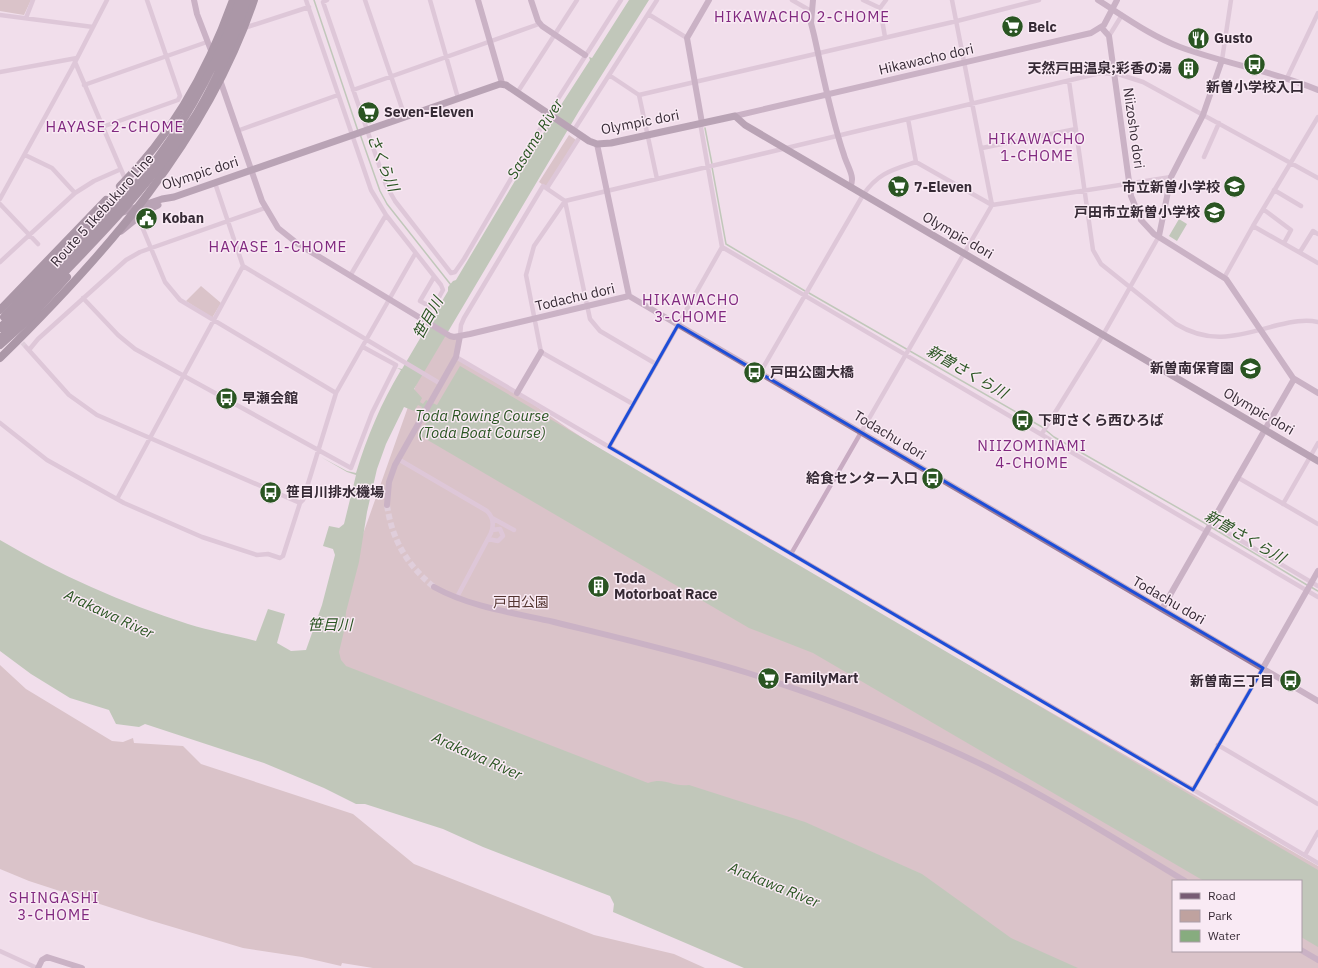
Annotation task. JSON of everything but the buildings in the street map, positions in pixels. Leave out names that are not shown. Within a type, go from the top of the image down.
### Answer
[{"type":"highway","points":[[0,322],[145,161],[170,128],[190,97],[212,53],[233,0]]},
{"type":"highway","name":"Route 5 Ikebukuro Line","points":[[0,328],[109,214],[160,154],[204,85],[228,32],[240,0]]},
{"type":"highway","name":"Route 5 Ikebukuro Line","points":[[0,339],[115,219],[162,164],[197,113],[235,35],[248,0]]},
{"type":"highway","points":[[0,358],[111,240],[164,170],[201,115],[220,81],[244,28],[254,0]]},
{"type":"highway","points":[[0,345],[29,319],[164,170]]},
{"type":"highway","points":[[0,310],[59,248],[126,182]]},
{"type":"main road","points":[[365,131],[502,84],[551,115]]},
{"type":"main road","name":"Olympic dori","points":[[551,115],[597,144],[608,144],[734,116],[745,126],[1318,461]]},
{"type":"main road","name":"Olympic dori","points":[[59,248],[110,217],[136,207],[174,197],[365,131]]},
{"type":"main road","points":[[111,240],[147,210],[174,197]]},
{"type":"street","points":[[26,18],[33,0]]},
{"type":"street","points":[[0,199],[107,0]]},
{"type":"street","points":[[102,127],[178,100],[180,96],[147,0]]},
{"type":"street","points":[[194,0],[237,131],[265,208],[275,223],[288,237],[390,301]]},
{"type":"street","points":[[306,0],[371,190],[386,215],[434,277],[443,290],[433,308],[420,301],[434,277]]},
{"type":"street","points":[[327,0],[323,2],[353,90],[365,131],[383,177],[395,201],[451,273],[455,272],[464,259],[620,0]]},
{"type":"street","points":[[366,0],[405,117]]},
{"type":"street","points":[[430,0],[458,98]]},
{"type":"street","points":[[478,0],[502,84]]},
{"type":"street","points":[[532,0],[539,24],[586,56]]},
{"type":"street","points":[[517,93],[577,0]]},
{"type":"street","points":[[573,130],[657,0]]},
{"type":"street","points":[[609,447],[722,247],[687,38],[709,0]]},
{"type":"street","points":[[792,0],[811,11]]},
{"type":"street","points":[[813,0],[811,23],[838,135],[852,176],[853,181],[850,187]]},
{"type":"street","points":[[863,0],[880,8]]},
{"type":"street","points":[[885,37],[880,8],[886,0]]},
{"type":"street","points":[[791,554],[992,205],[952,0]]},
{"type":"street","points":[[639,95],[957,21],[1039,0]]},
{"type":"street","points":[[1098,0],[1166,41],[1188,50],[1287,78],[1318,90]]},
{"type":"street","points":[[1117,0],[1101,27],[1110,36],[1122,15]]},
{"type":"street","points":[[1043,432],[1102,335],[1159,236],[1171,177],[1203,114],[1222,60],[1231,0]]},
{"type":"street","points":[[244,28],[308,7]]},
{"type":"street","points":[[1287,78],[1318,13]]},
{"type":"street","points":[[648,14],[687,38]]},
{"type":"street","points":[[0,15],[93,27]]},
{"type":"street","points":[[353,90],[447,58],[539,24]]},
{"type":"street","name":"Hikawacho dori","points":[[734,116],[1091,33],[1101,27]]},
{"type":"street","name":"Niizosho dori","points":[[1110,36],[1129,183],[1133,202],[1138,214],[1145,225],[1159,236],[1224,278],[1294,379],[1318,394]]},
{"type":"street","points":[[84,85],[207,42]]},
{"type":"street","points":[[0,72],[76,60]]},
{"type":"street","points":[[76,60],[84,85],[126,182]]},
{"type":"street","points":[[518,393],[541,352],[526,275],[534,246],[565,201],[1100,73],[1114,73],[1140,81],[1318,178]]},
{"type":"street","points":[[609,75],[639,95],[657,179]]},
{"type":"street","points":[[1069,81],[1093,250],[1101,264],[1176,324],[1203,336],[1233,336],[1301,320],[1318,322]]},
{"type":"street","points":[[237,131],[338,96]]},
{"type":"street","points":[[1224,278],[1318,117]]},
{"type":"street","points":[[908,119],[916,162],[992,205],[1171,177]]},
{"type":"street","points":[[1204,157],[1219,123]]},
{"type":"street","points":[[982,148],[1076,129]]},
{"type":"street","points":[[387,506],[389,482],[398,459],[456,357],[461,326],[464,318],[545,187],[581,135]]},
{"type":"street","points":[[597,144],[629,296]]},
{"type":"street","points":[[25,155],[52,168],[75,193]]},
{"type":"street","points":[[760,373],[870,184],[880,176],[916,162]]},
{"type":"street","points":[[0,262],[75,193],[94,181],[120,170]]},
{"type":"street","points":[[215,183],[243,266],[441,384]]},
{"type":"street","points":[[545,187],[565,201],[590,319],[600,331],[656,364]]},
{"type":"street","points":[[1274,190],[1302,206]]},
{"type":"street","points":[[0,204],[38,244]]},
{"type":"street","points":[[265,208],[151,248],[126,260],[27,348],[69,395],[82,406],[97,415],[300,503]]},
{"type":"street","points":[[1263,209],[1291,230],[1284,243]]},
{"type":"street","points":[[350,276],[386,215]]},
{"type":"street","points":[[138,217],[165,282],[172,292],[188,306],[336,393]]},
{"type":"street","points":[[1253,226],[1318,262]]},
{"type":"street","points":[[1300,252],[1313,231],[1318,234]]},
{"type":"street","points":[[722,247],[1209,527],[1309,587],[1318,597]]},
{"type":"street","points":[[0,423],[47,460],[117,499],[202,537],[257,555],[268,554],[280,558],[283,556],[300,503],[303,500],[336,393],[390,301],[390,297],[415,254]]},
{"type":"street","points":[[117,499],[243,266]]},
{"type":"street","name":"Todachu dori","points":[[390,301],[450,336],[460,336],[629,296],[1318,701]]},
{"type":"street","points":[[83,298],[125,342],[318,451],[351,468],[375,406],[396,365],[363,346]]},
{"type":"street","points":[[541,352],[633,404]]},
{"type":"street","points":[[456,357],[1318,863]]},
{"type":"street","points":[[1162,609],[1294,379]]},
{"type":"street","points":[[1283,504],[1318,443]]},
{"type":"street","points":[[398,459],[487,511],[492,518],[514,530]]},
{"type":"street","points":[[1238,477],[1318,524]]},
{"type":"street","points":[[457,597],[492,530],[492,518]]},
{"type":"street","points":[[1209,527],[1309,587],[1318,586]]},
{"type":"street","points":[[488,538],[498,541],[503,536],[500,529],[492,530]]},
{"type":"street","points":[[1193,790],[1318,571]]},
{"type":"street","points":[[434,587],[457,597],[487,607],[675,651],[749,674],[895,725],[988,768],[1033,792],[1183,880]]},
{"type":"street","points":[[1218,746],[1318,804]]},
{"type":"street","points":[[1305,855],[1318,832]]},
{"type":"street","points":[[0,951],[37,968],[42,960],[47,957],[82,968]]},
{"type":"street","points":[[1302,951],[1318,960]]},
{"type":"highlighted area","points":[[678,325],[1263,668],[1193,790],[609,447]]},
{"type":"green space","points":[[0,0],[31,0],[24,15],[0,11]]},
{"type":"green space","points":[[569,135],[576,140],[546,187],[539,182]]},
{"type":"green space","points":[[201,286],[221,303],[212,318],[186,301]]},
{"type":"green space","name":"戸田公園","points":[[438,328],[450,336],[460,336],[457,357],[517,393],[569,429],[693,509],[1318,866],[1318,968],[939,968],[306,695],[414,390]]},
{"type":"green space","points":[[0,665],[26,689],[112,741],[123,742],[133,738],[134,743],[183,746],[201,764],[353,814],[414,864],[594,935],[674,954],[705,968],[373,968],[342,963],[341,966],[302,957],[243,948],[149,920],[29,881],[0,869]]},
{"type":"water","points":[[629,0],[649,0],[579,111],[414,389],[422,398],[420,402],[423,404],[426,400],[437,405],[460,366],[1318,870],[1318,947],[1302,938],[1302,880],[1202,880],[813,653],[749,628],[419,435],[428,420],[418,414],[422,407],[418,405],[414,411],[404,407],[386,444],[377,469],[367,512],[359,562],[346,612],[345,627],[339,652],[341,660],[346,666],[648,783],[659,781],[677,785],[689,785],[805,822],[922,874],[1011,938],[1078,968],[744,968],[613,912],[614,904],[610,896],[483,847],[443,829],[365,804],[356,804],[324,788],[264,763],[145,724],[139,727],[116,724],[109,710],[70,698],[31,674],[0,651],[0,540],[45,565],[92,587],[164,616],[205,629],[256,641],[268,609],[285,614],[277,643],[291,651],[306,650],[322,605],[335,555],[333,549],[323,546],[329,526],[339,528],[344,524],[356,475],[347,472],[321,457],[347,471],[356,473],[375,420],[401,370],[397,368],[402,369],[448,291],[448,287],[453,281],[456,280],[550,122],[590,60],[589,57],[592,58]]},
{"type":"water","points":[[1179,219],[1187,224],[1177,241],[1169,236]]},
{"type":"waterway","name":"さくら川","points":[[314,0],[358,131]]},
{"type":"waterway","name":"新曽さくら川","points":[[705,128],[712,164]]},
{"type":"waterway","name":"さくら川","points":[[360,134],[380,191],[387,204],[451,285]]},
{"type":"waterway","name":"新曽さくら川","points":[[712,167],[726,244],[805,291]]},
{"type":"waterway","name":"新曽さくら川","points":[[809,293],[1042,427],[1054,437],[1208,525]]},
{"type":"waterway","name":"新曽さくら川","points":[[1211,527],[1307,585]]},
{"type":"waterway","name":"新曽さくら川","points":[[1311,587],[1318,591]]},
{"type":"tunnel","points":[[18,338],[26,347]]},
{"type":"tunnel","points":[[387,505],[389,518],[402,551],[416,570],[434,587]]},
{"type":"place","name":"Belc","points":[[1013,27]]},
{"type":"place","name":"Gusto","points":[[1198,38]]},
{"type":"place","name":"新曽小学校入口","points":[[1255,65]]},
{"type":"place","name":"天然戸田温泉;彩香の湯","points":[[1188,68]]},
{"type":"place","name":"Seven-Eleven","points":[[369,112]]},
{"type":"place","name":"7-Eleven","points":[[899,187]]},
{"type":"place","name":"市立新曽小学校","points":[[1235,187]]},
{"type":"place","name":"戸田市立新曽小学校","points":[[1215,212]]},
{"type":"place","name":"Koban","points":[[147,218]]},
{"type":"place","name":"新曽南保育園","points":[[1250,368]]},
{"type":"place","name":"戸田公園大橋","points":[[754,372]]},
{"type":"place","name":"早瀬会館","points":[[227,398]]},
{"type":"place","name":"下町さくら西ひろば","points":[[1022,420]]},
{"type":"place","name":"給食センター入口","points":[[933,478]]},
{"type":"place","name":"笹目川排水機場","points":[[270,492]]},
{"type":"place","name":"Toda Motorboat Race","points":[[599,586]]},
{"type":"place","name":"FamilyMart","points":[[768,678]]},
{"type":"place","name":"新曽南三丁目","points":[[1290,681]]},
{"type":"district","name":"HIKAWACHO 2-CHOME","points":[[802,17]]},
{"type":"district","name":"HAYASE 2-CHOME","points":[[115,127]]},
{"type":"district","name":"HIKAWACHO 1-CHOME","points":[[1037,148]]},
{"type":"district","name":"HAYASE 1-CHOME","points":[[278,247]]},
{"type":"district","name":"HIKAWACHO 3-CHOME","points":[[691,308]]},
{"type":"district","name":"NIIZOMINAMI 4-CHOME","points":[[1032,454]]},
{"type":"district","name":"SHINGASHI 3-CHOME","points":[[54,906]]},
{"type":"water label","name":"Sasame River","points":[[535,139]]},
{"type":"water label","name":"笹目川","points":[[428,318]]},
{"type":"water label","name":"Toda Rowing Course (Toda Boat Course)","points":[[482,424]]},
{"type":"water label","name":"Arakawa River","points":[[109,614]]},
{"type":"water label","name":"笹目川","points":[[330,625]]},
{"type":"water label","name":"Arakawa River","points":[[477,756]]},
{"type":"water label","name":"Arakawa River","points":[[774,885]]}]
